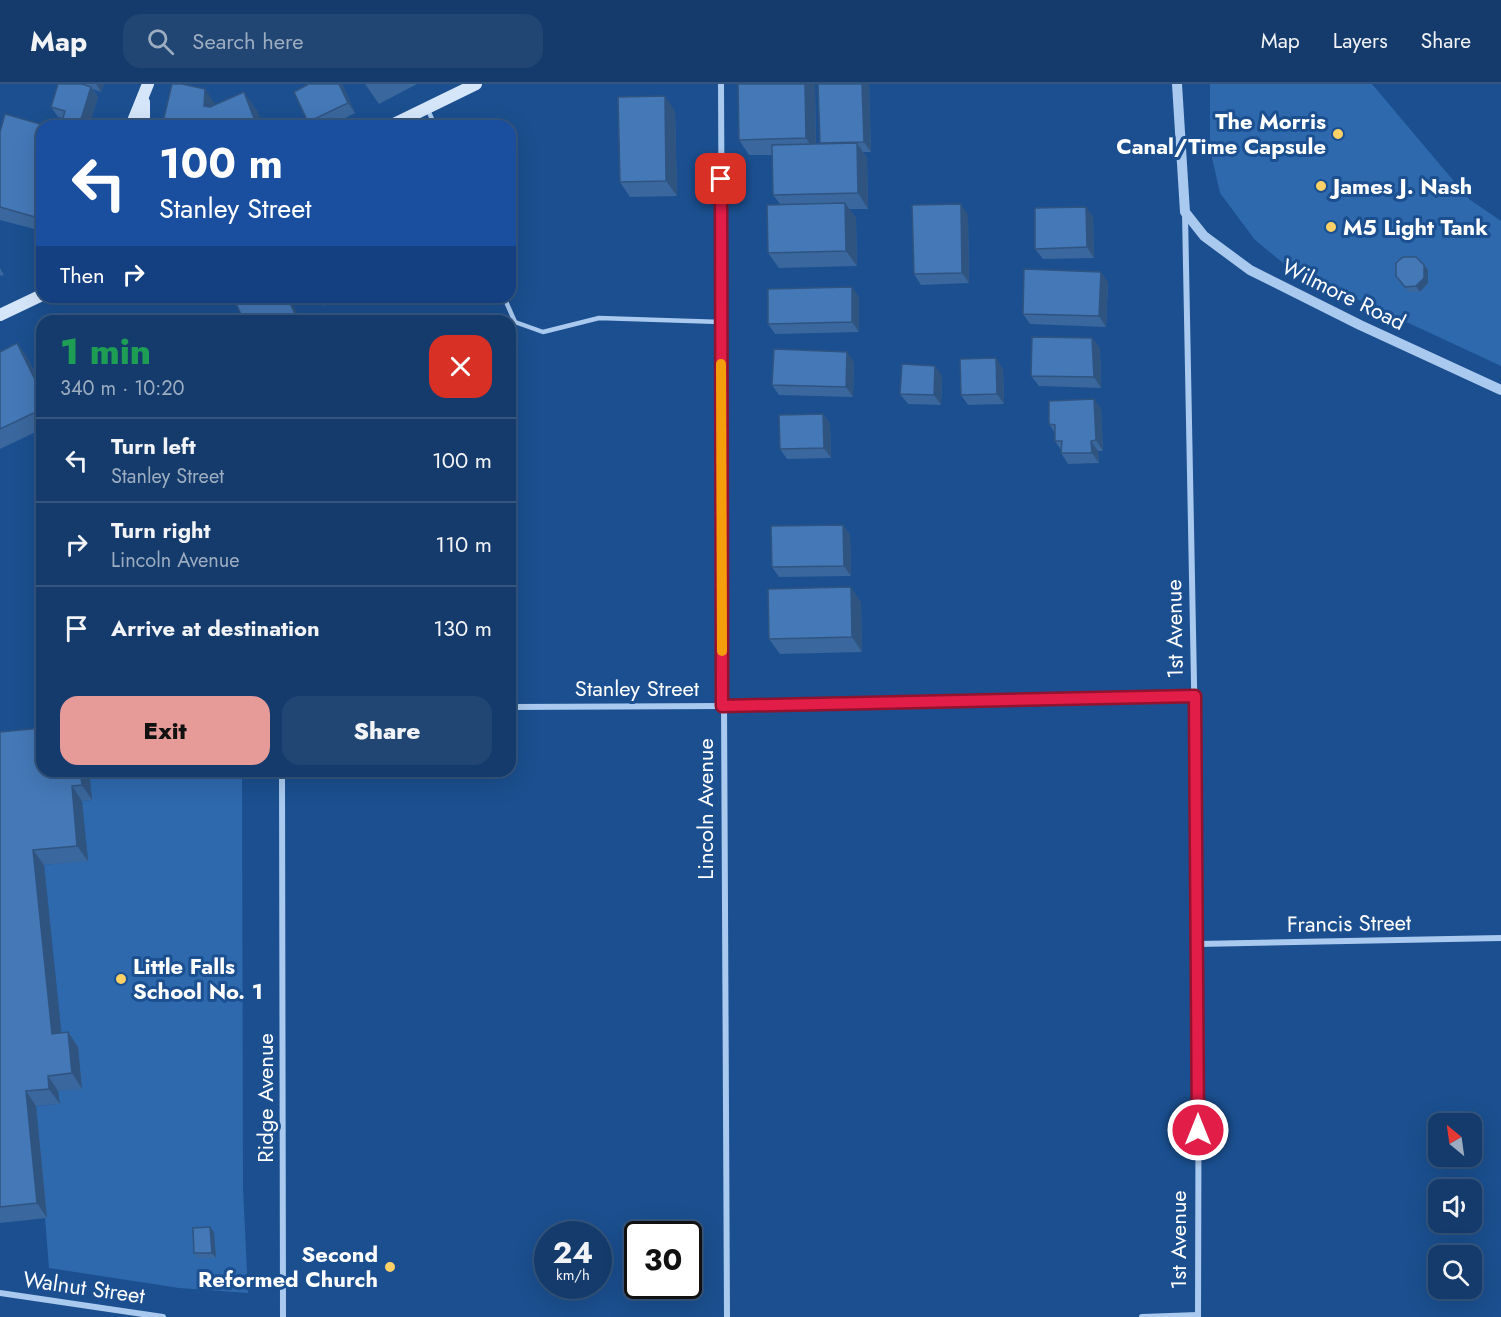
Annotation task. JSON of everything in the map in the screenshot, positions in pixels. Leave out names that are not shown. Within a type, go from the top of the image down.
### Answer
[{"type":"main road","points":[[134,120],[148,84]]},
{"type":"main road","points":[[403,120],[476,84]]},
{"type":"main road","points":[[144,97],[144,120]]},
{"type":"main road","points":[[0,315],[36,298]]},
{"type":"street","name":"Lincoln Avenue","points":[[721,84],[722,706],[727,1317]]},
{"type":"street","name":"1st Avenue","points":[[1177,84],[1185,212],[1195,696],[1198,1316]]},
{"type":"street","name":"Wilmore Road","points":[[1185,212],[1204,236],[1250,270],[1360,325],[1501,390]]},
{"type":"street","name":"Stanley Street","points":[[516,707],[722,706],[1195,696]]},
{"type":"street","name":"Ridge Avenue","points":[[282,777],[284,1317]]},
{"type":"street","name":"Francis Street","points":[[1198,944],[1501,938]]},
{"type":"street","name":"Walnut Street","points":[[0,1293],[163,1317]]},
{"type":"street","points":[[1142,1317],[1198,1316]]},
{"type":"lane","points":[[428,108],[433,120]]},
{"type":"lane","points":[[516,322],[543,332],[599,318],[721,322]]},
{"type":"shaded area","points":[[1210,84],[1372,84],[1469,199],[1501,221],[1501,366],[1288,267],[1255,240],[1220,193],[1210,149]]},
{"type":"shaded area","name":"Little Falls School No. 1","points":[[90,777],[242,777],[243,1187],[248,1293],[179,1288],[49,1268],[36,1106],[59,1104],[58,1091],[82,1088],[63,1049],[44,865],[88,860],[82,801],[92,800]]},
{"type":"building","points":[[58,84],[82,84],[91,87],[81,120],[62,120],[65,111],[51,107]]},
{"type":"building","points":[[172,84],[182,84],[205,89],[204,106],[210,107],[244,92],[255,120],[163,120]]},
{"type":"building","points":[[339,84],[348,103],[312,120],[307,120],[294,92],[307,85]]},
{"type":"building","points":[[738,84],[805,84],[806,138],[739,140]]},
{"type":"building","points":[[818,84],[862,84],[864,142],[820,143]]},
{"type":"building","points":[[665,96],[666,181],[620,182],[618,97]]},
{"type":"building","points":[[5,114],[36,123],[36,217],[0,207],[0,132]]},
{"type":"building","points":[[857,143],[858,193],[773,195],[772,145]]},
{"type":"building","points":[[845,203],[846,251],[768,253],[767,205]]},
{"type":"building","points":[[961,204],[962,273],[914,274],[912,205]]},
{"type":"building","points":[[1086,207],[1087,247],[1035,249],[1035,208]]},
{"type":"building","points":[[1403,257],[1416,257],[1424,265],[1424,278],[1416,286],[1405,287],[1396,276],[1396,263]]},
{"type":"building","points":[[1024,269],[1101,272],[1099,316],[1023,314]]},
{"type":"building","points":[[852,287],[852,322],[768,324],[768,289]]},
{"type":"building","points":[[236,303],[290,303],[296,315],[241,315]]},
{"type":"building","points":[[1032,337],[1092,338],[1094,377],[1031,376]]},
{"type":"building","points":[[17,343],[36,382],[36,412],[0,429],[0,352]]},
{"type":"building","points":[[774,349],[847,352],[846,387],[772,385]]},
{"type":"building","points":[[996,358],[997,394],[961,395],[960,359]]},
{"type":"building","points":[[902,364],[935,366],[934,395],[900,394]]},
{"type":"building","points":[[1094,399],[1096,440],[1091,441],[1092,453],[1061,453],[1062,441],[1055,441],[1055,425],[1049,424],[1049,401]]},
{"type":"building","points":[[823,414],[824,448],[780,449],[779,415]]},
{"type":"building","points":[[843,525],[844,566],[772,567],[771,526]]},
{"type":"building","points":[[851,587],[852,637],[769,639],[768,589]]},
{"type":"building","points":[[36,729],[36,777],[81,777],[82,785],[72,786],[77,846],[33,850],[52,1034],[68,1032],[72,1073],[48,1076],[49,1089],[26,1091],[37,1203],[0,1207],[0,732]]},
{"type":"building","points":[[210,1227],[212,1253],[194,1253],[193,1228]]},
{"type":"slow traffic","points":[[721,364],[722,651]]},
{"type":"place","name":"The Morris Canal/Time Capsule","points":[[1338,134]]},
{"type":"place","name":"James J. Nash","points":[[1321,186]]},
{"type":"place","name":"M5 Light Tank","points":[[1331,227]]},
{"type":"place","name":"Little Falls School No. 1","points":[[121,979]]},
{"type":"place","name":"Second Reformed Church","points":[[390,1267]]},
{"type":"route","points":[[721,179],[722,706],[1195,696],[1198,1130]]}]
